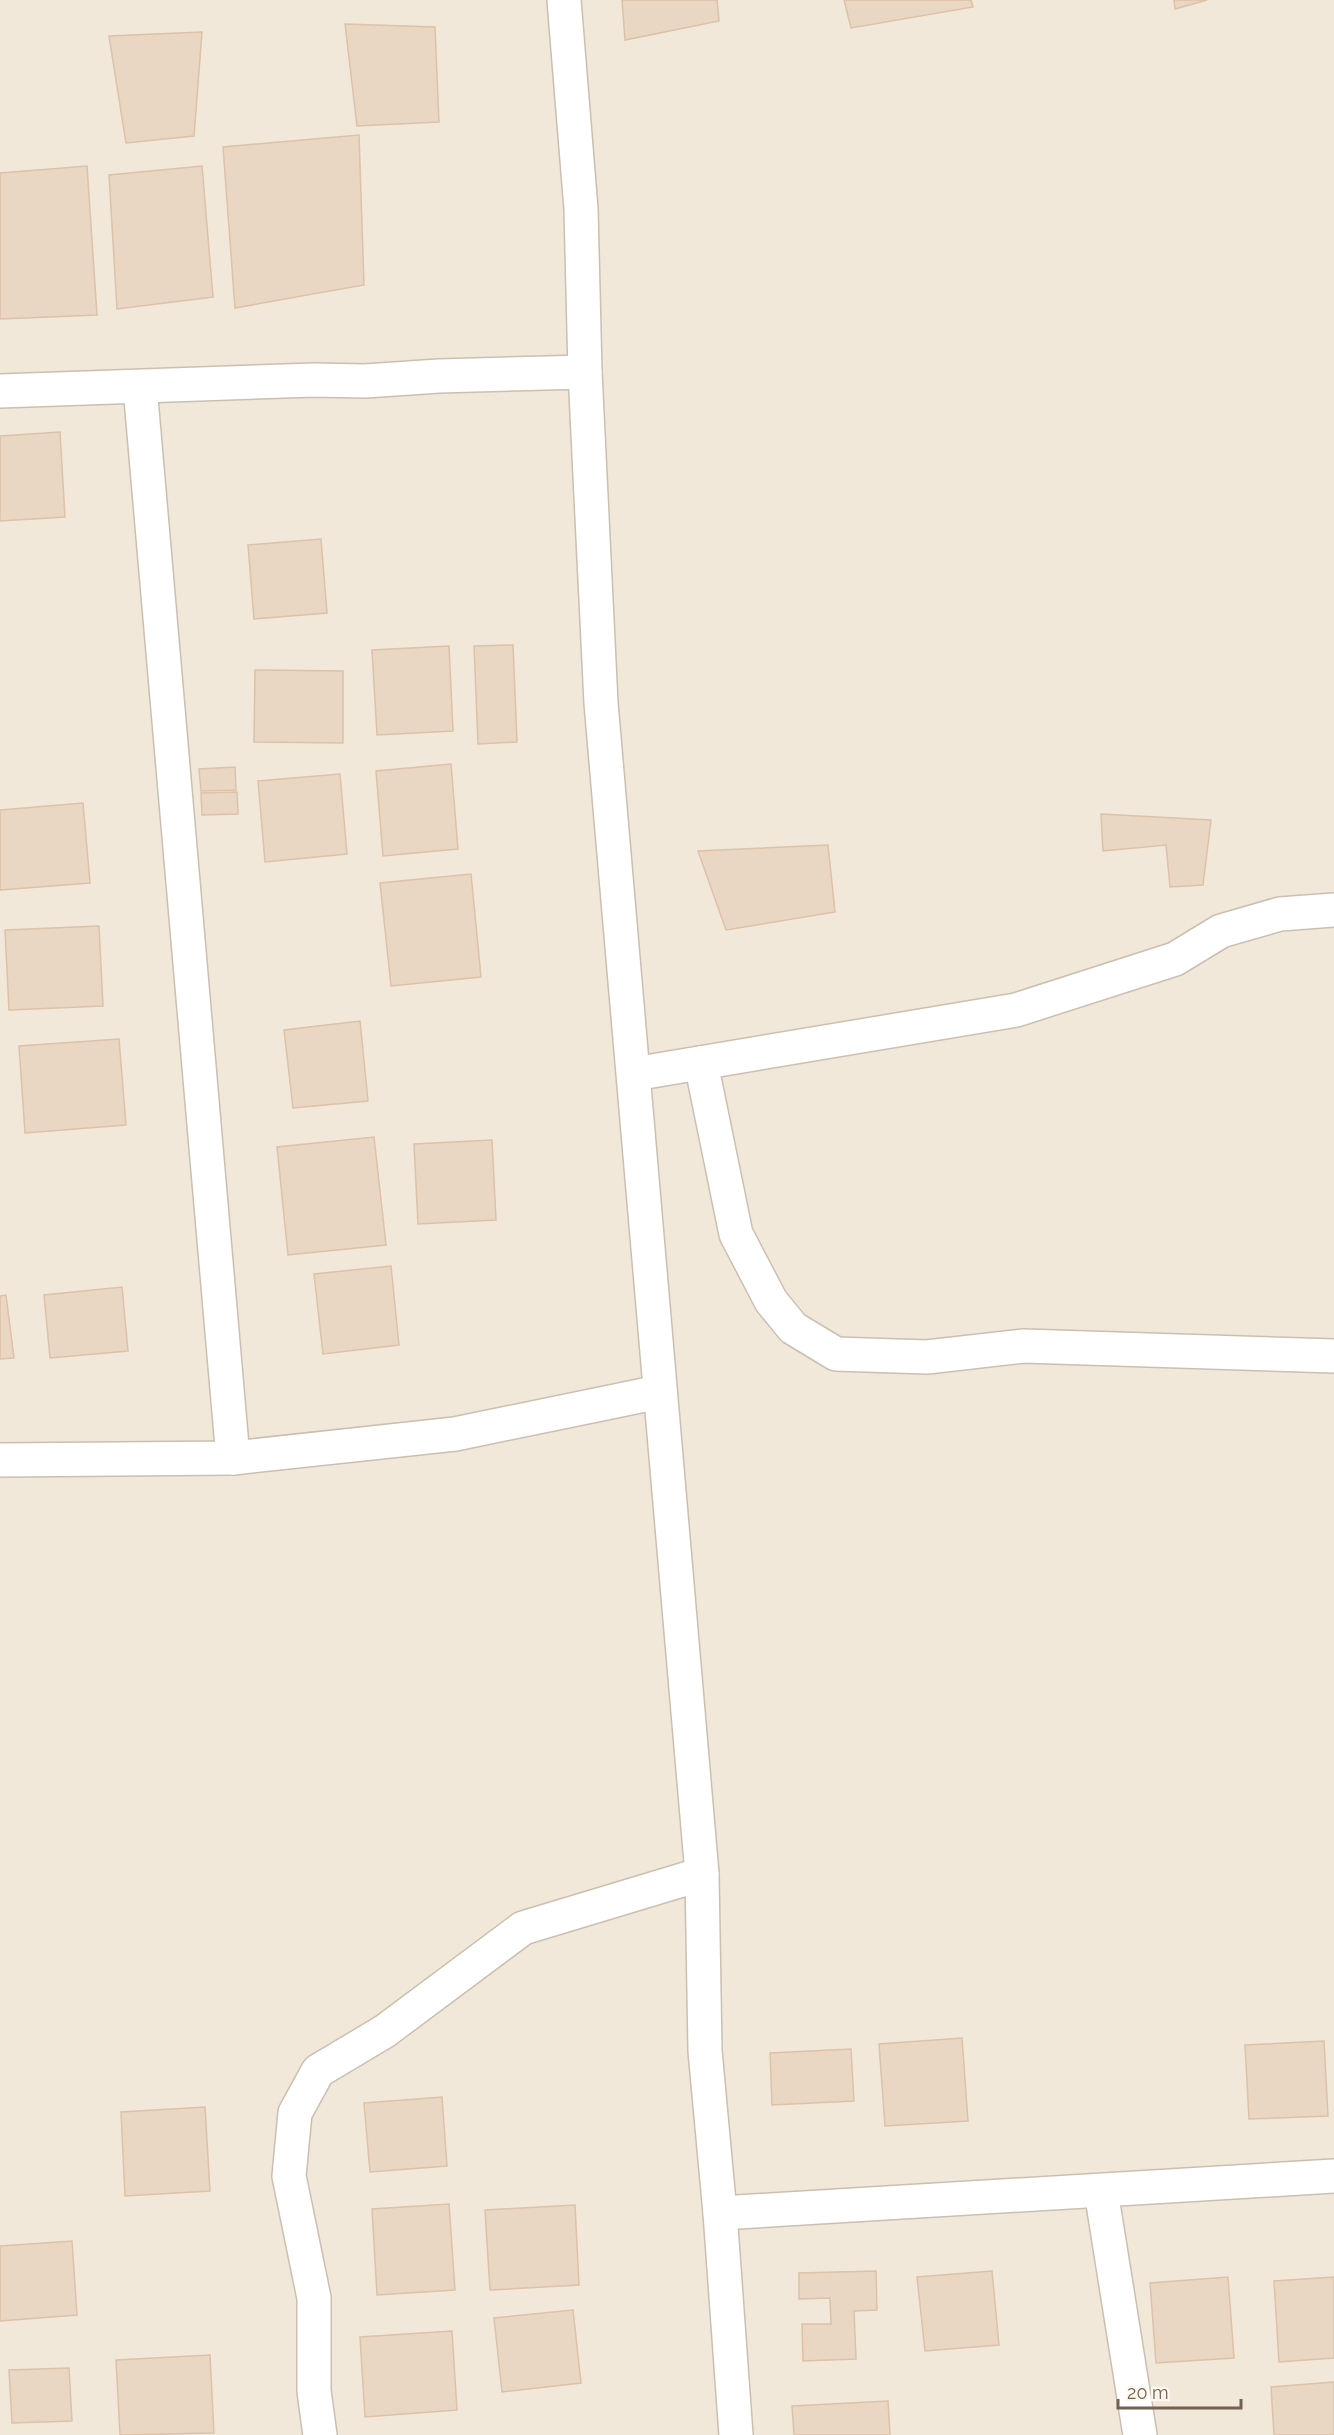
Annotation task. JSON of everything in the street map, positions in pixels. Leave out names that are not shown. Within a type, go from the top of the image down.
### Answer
[{"type":"street","points":[[564,0],[582,209],[585,372],[601,703],[702,1874],[705,2051],[720,2213],[736,2435]]},
{"type":"street","points":[[0,391],[314,380],[365,381],[439,376],[585,372]]},
{"type":"street","points":[[140,387],[234,1458]]},
{"type":"street","points":[[633,1074],[1016,1010],[1175,959],[1221,931],[1280,914],[1334,910]]},
{"type":"street","points":[[701,1063],[736,1234],[778,1310],[793,1328],[836,1354],[927,1357],[1024,1346],[1334,1356]]},
{"type":"street","points":[[0,1460],[234,1458],[455,1434],[659,1392]]},
{"type":"street","points":[[320,2435],[314,2391],[314,2298],[289,2176],[295,2113],[318,2071],[385,2031],[523,1928],[702,1874]]},
{"type":"street","points":[[720,2213],[1334,2176]]},
{"type":"street","points":[[1101,2191],[1140,2435]]},
{"type":"shaded area","points":[[0,0],[1334,0],[1334,2435],[0,2435]]},
{"type":"building","points":[[622,0],[717,0],[719,21],[625,40]]},
{"type":"building","points":[[844,0],[971,0],[973,7],[851,28]]},
{"type":"building","points":[[1174,0],[1207,0],[1175,9]]},
{"type":"building","points":[[345,24],[435,27],[439,122],[357,126]]},
{"type":"building","points":[[202,32],[194,136],[126,143],[109,36]]},
{"type":"building","points":[[359,135],[364,285],[235,308],[223,147]]},
{"type":"building","points":[[87,166],[97,315],[0,319],[0,173]]},
{"type":"building","points":[[202,166],[213,297],[117,309],[109,175]]},
{"type":"building","points":[[60,432],[65,517],[0,521],[0,436]]},
{"type":"building","points":[[321,539],[327,613],[254,619],[248,545]]},
{"type":"building","points":[[513,645],[517,742],[478,744],[474,646]]},
{"type":"building","points":[[449,646],[453,731],[377,735],[372,650]]},
{"type":"building","points":[[255,670],[343,671],[343,743],[254,742]]},
{"type":"building","points":[[451,764],[458,849],[383,856],[376,771]]},
{"type":"building","points":[[235,767],[236,790],[201,791],[199,769]]},
{"type":"building","points":[[340,774],[347,854],[265,862],[258,781]]},
{"type":"building","points":[[237,792],[238,814],[202,815],[201,793]]},
{"type":"building","points":[[83,803],[90,883],[0,890],[0,810]]},
{"type":"building","points":[[1101,814],[1211,820],[1203,885],[1170,887],[1166,845],[1103,851]]},
{"type":"building","points":[[828,845],[835,912],[726,930],[698,851]]},
{"type":"building","points":[[471,874],[481,977],[391,986],[380,883]]},
{"type":"building","points":[[99,926],[103,1006],[9,1010],[5,930]]},
{"type":"building","points":[[360,1021],[368,1101],[293,1108],[284,1030]]},
{"type":"building","points":[[119,1039],[126,1125],[25,1133],[19,1046]]},
{"type":"building","points":[[374,1137],[386,1245],[288,1255],[277,1147]]},
{"type":"building","points":[[492,1140],[496,1220],[418,1224],[414,1144]]},
{"type":"building","points":[[391,1266],[399,1345],[323,1354],[314,1274]]},
{"type":"building","points":[[122,1287],[128,1351],[50,1358],[44,1295]]},
{"type":"building","points":[[6,1295],[14,1358],[0,1359],[0,1296]]},
{"type":"building","points":[[962,2038],[968,2121],[885,2126],[879,2044]]},
{"type":"building","points":[[1324,2041],[1328,2116],[1249,2119],[1245,2045]]},
{"type":"building","points":[[851,2049],[854,2101],[772,2105],[770,2053]]},
{"type":"building","points":[[442,2097],[447,2166],[370,2172],[364,2103]]},
{"type":"building","points":[[205,2107],[210,2191],[125,2196],[121,2112]]},
{"type":"building","points":[[449,2204],[455,2290],[377,2295],[372,2209]]},
{"type":"building","points":[[575,2205],[579,2285],[490,2290],[485,2210]]},
{"type":"building","points":[[72,2241],[77,2315],[0,2321],[0,2246]]},
{"type":"building","points":[[876,2271],[877,2310],[854,2311],[856,2359],[803,2361],[802,2324],[831,2324],[830,2298],[799,2299],[799,2273]]},
{"type":"building","points":[[992,2271],[999,2345],[925,2351],[917,2277]]},
{"type":"building","points":[[1228,2277],[1234,2358],[1156,2363],[1150,2283]]},
{"type":"building","points":[[1334,2277],[1334,2358],[1279,2362],[1274,2281]]},
{"type":"building","points":[[573,2310],[581,2383],[502,2392],[494,2318]]},
{"type":"building","points":[[452,2331],[457,2410],[365,2417],[360,2337]]},
{"type":"building","points":[[210,2355],[214,2433],[120,2435],[116,2360]]},
{"type":"building","points":[[69,2368],[72,2421],[12,2423],[9,2370]]},
{"type":"building","points":[[1334,2382],[1334,2435],[1274,2435],[1271,2387]]},
{"type":"building","points":[[888,2401],[890,2435],[794,2435],[792,2406]]}]
